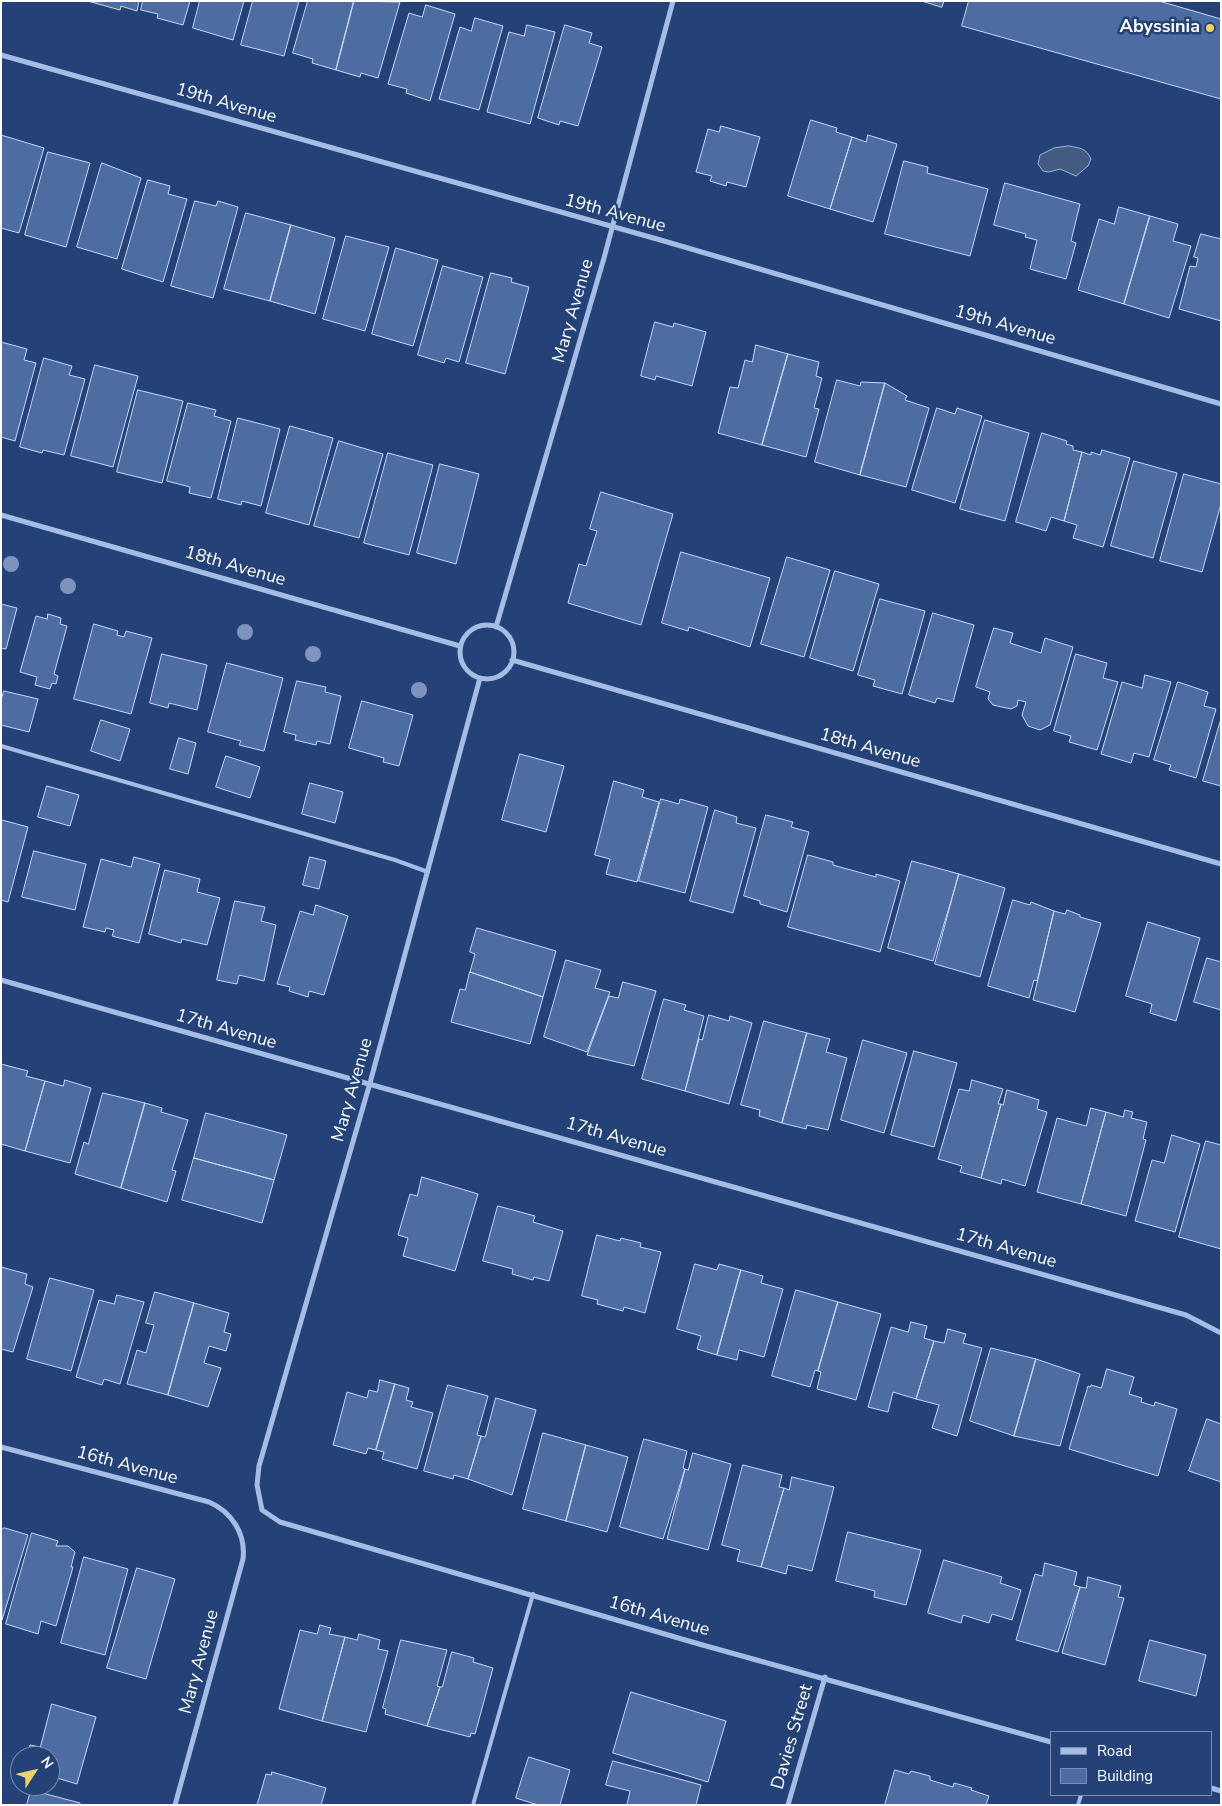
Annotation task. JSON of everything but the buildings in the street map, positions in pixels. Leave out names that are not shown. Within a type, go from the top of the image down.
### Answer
[{"type":"street","name":"Mary Avenue","points":[[496,627],[612,228],[673,1]]},
{"type":"street","name":"19th Avenue","points":[[1,55],[612,228],[657,239],[1221,404]]},
{"type":"street","name":"18th Avenue","points":[[1,515],[460,646]]},
{"type":"street","points":[[488,625],[496,627],[509,637],[514,652],[512,660],[509,668],[496,678],[480,678],[466,669],[460,654],[460,646],[463,639],[474,628],[488,625]]},
{"type":"street","name":"18th Avenue","points":[[512,660],[1221,864]]},
{"type":"street","name":"Mary Avenue","points":[[262,1510],[257,1485],[259,1466],[370,1083],[429,872],[480,678]]},
{"type":"street","name":"17th Avenue","points":[[1,980],[318,1071],[370,1083],[1186,1314],[1221,1333]]},
{"type":"street","name":"16th Avenue","points":[[1,1447],[209,1502],[218,1506],[238,1525]]},
{"type":"street","name":"16th Avenue","points":[[262,1510],[280,1522],[533,1594],[699,1644],[825,1677],[1050,1742]]},
{"type":"street","name":"Mary Avenue","points":[[175,1805],[243,1559],[244,1549],[238,1525]]},
{"type":"street","name":"Davies Street","points":[[788,1805],[825,1677]]},
{"type":"lane","points":[[1,746],[395,860],[429,872]]},
{"type":"lane","points":[[473,1805],[533,1594]]},
{"type":"water","points":[[1069,146],[1079,148],[1087,153],[1091,159],[1088,166],[1076,176],[1060,169],[1049,172],[1043,171],[1038,164],[1040,155],[1054,148]]},
{"type":"place","name":"Abyssinia","points":[[1210,28]]}]
